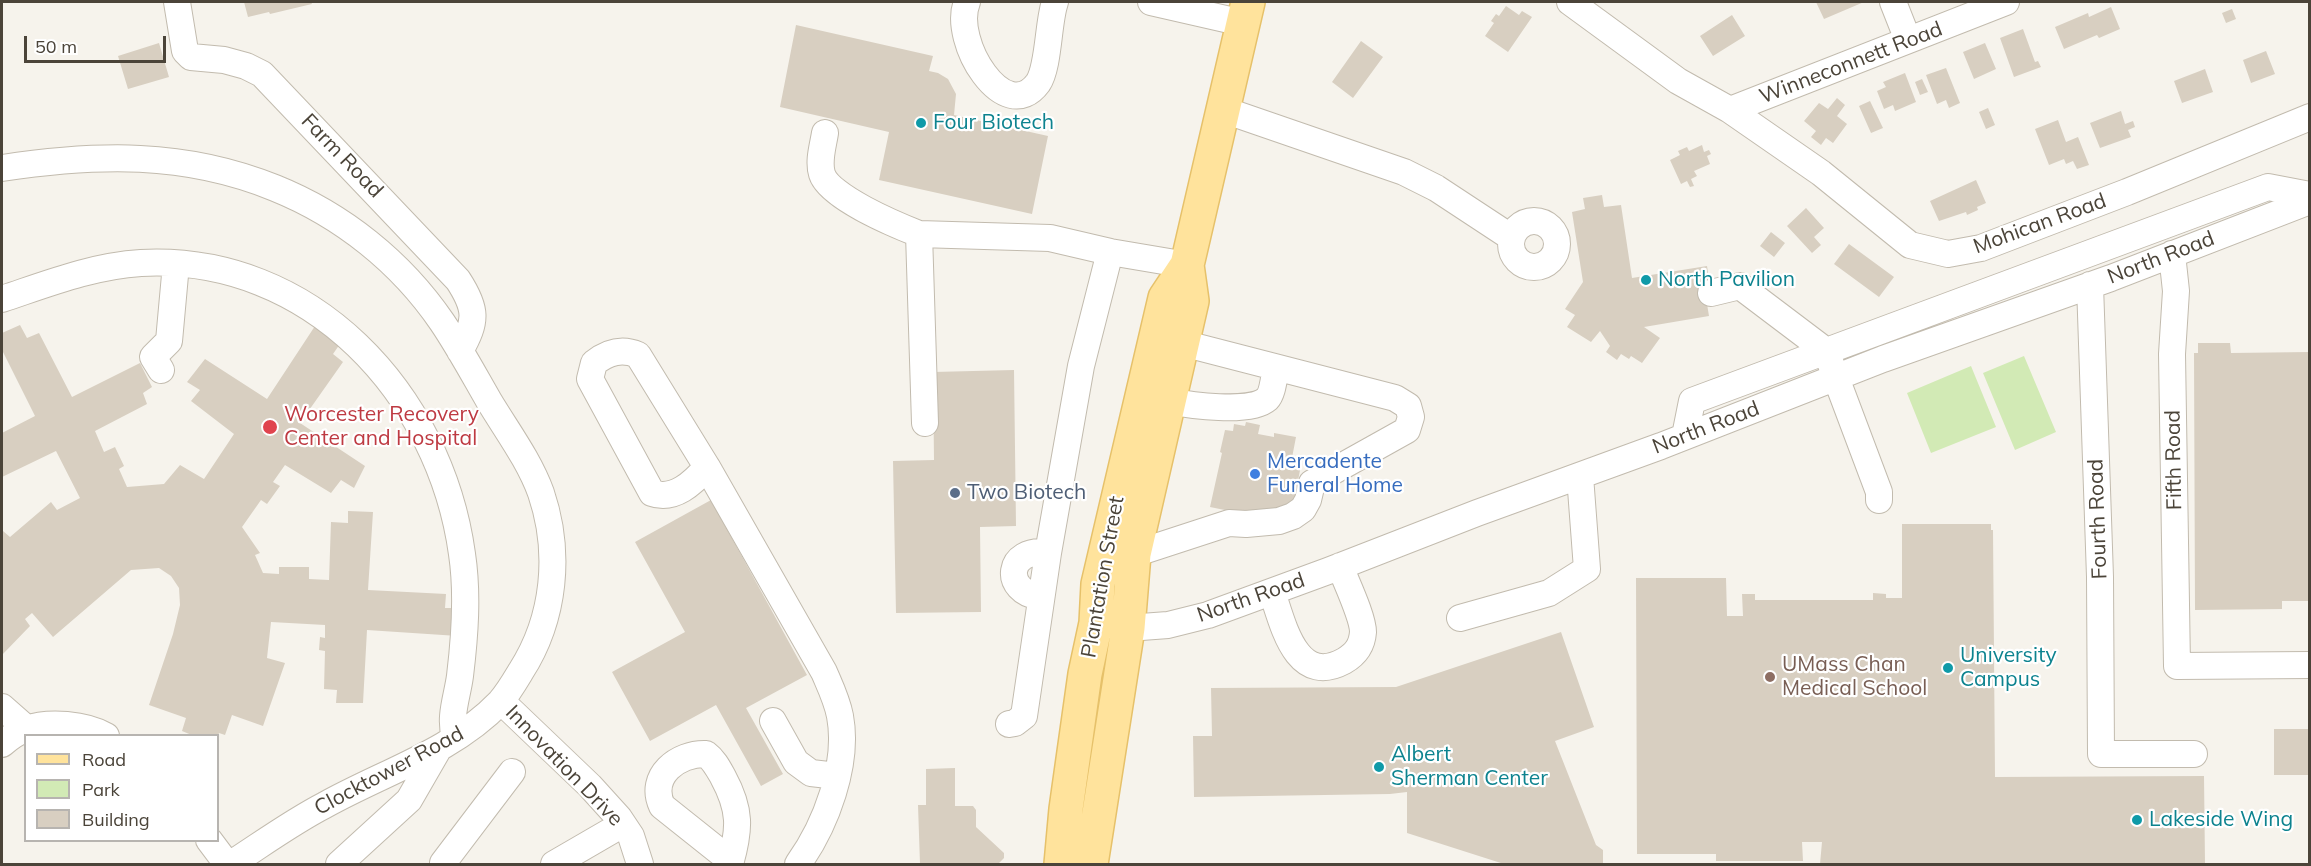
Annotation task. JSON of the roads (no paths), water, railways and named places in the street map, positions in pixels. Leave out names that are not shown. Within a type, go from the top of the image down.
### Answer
[{"type":"main road","name":"Plantation Street","points":[[1061,864],[1066,809],[1084,686],[1096,623],[1098,584],[1165,298],[1186,265],[1246,12]]},
{"type":"main road","name":"Plantation Street","points":[[1091,864],[1128,628],[1134,554],[1192,301],[1186,265]]},
{"type":"street","name":"Farm Road","points":[[177,2],[185,51],[191,57],[224,60],[246,66],[262,74],[458,280],[470,298],[474,315],[471,332],[460,351]]},
{"type":"street","points":[[967,2],[964,8],[964,25],[968,47],[984,74],[996,86],[1006,93],[1018,95],[1029,92],[1040,80],[1055,2]]},
{"type":"street","points":[[1151,2],[1246,12]]},
{"type":"street","name":"Mohican Road","points":[[1570,2],[1678,81],[1730,110],[1821,173],[1910,245],[1948,254],[1991,244],[2127,192],[2310,117]]},
{"type":"street","points":[[1893,2],[1908,40]]},
{"type":"street","name":"Winneconnett Road","points":[[1730,110],[2006,2]]},
{"type":"street","points":[[1224,110],[1404,172],[1436,188],[1512,237]]},
{"type":"street","points":[[825,133],[820,157],[824,180],[841,195],[896,225],[919,234],[1050,238],[1110,252],[1186,265]]},
{"type":"street","name":"Clocktower Road","points":[[2,168],[54,160],[107,158],[171,160],[215,168],[278,189],[339,221],[373,246],[414,284],[442,322],[533,476],[545,509],[554,564],[552,584],[542,626],[523,668],[501,701],[447,743],[401,769],[325,804],[229,864]]},
{"type":"street","points":[[1685,436],[1692,401],[2268,187],[2310,195]]},
{"type":"street","name":"North Road","points":[[1096,623],[1128,628],[1168,625],[1208,615],[2310,201]]},
{"type":"street","points":[[919,234],[926,423]]},
{"type":"street","points":[[1009,724],[1020,721],[1024,716],[1041,597],[1023,592],[1015,581],[1014,566],[1018,559],[1026,554],[1037,551],[1048,553],[1082,366],[1110,252]]},
{"type":"street","name":"Fifth Road","points":[[2172,254],[2176,291],[2172,354],[2176,666],[2310,664]]},
{"type":"street","points":[[2,299],[77,274],[142,263],[176,264],[240,276],[281,292],[318,312],[357,344],[384,371],[418,422],[438,463],[449,495],[462,552],[465,579],[465,626],[451,724],[447,743],[409,800],[339,864]]},
{"type":"street","points":[[161,370],[153,357],[169,341],[176,264]]},
{"type":"street","name":"Fourth Road","points":[[2090,285],[2100,577],[2101,754],[2194,754]]},
{"type":"street","points":[[1711,292],[1740,286],[1826,351],[1838,377],[1879,492],[1879,500]]},
{"type":"street","points":[[1134,554],[1228,523],[1279,521],[1293,516],[1303,509],[1312,483],[1407,430],[1411,412],[1402,401],[1182,344]]},
{"type":"street","points":[[707,467],[693,483],[683,489],[661,496],[652,493],[590,379],[594,363],[611,353],[626,350],[638,355],[707,467],[824,672],[834,694],[840,715],[843,746],[837,776],[821,827],[798,864]]},
{"type":"street","points":[[1168,401],[1204,406],[1236,407],[1257,403],[1269,397],[1276,368]]},
{"type":"street","points":[[1460,618],[1549,593],[1587,569],[1580,476]]},
{"type":"street","points":[[1272,592],[1295,653],[1307,663],[1321,668],[1339,664],[1354,656],[1361,644],[1363,629],[1340,566]]},
{"type":"street","name":"Innovation Drive","points":[[501,701],[590,786],[623,824],[631,836],[640,864]]},
{"type":"street","points":[[2,708],[27,729]]},
{"type":"street","points":[[773,721],[796,762],[811,773],[837,776]]},
{"type":"street","points":[[2,744],[27,729],[46,726],[69,726],[104,734]]},
{"type":"street","points":[[443,864],[512,772]]},
{"type":"street","points":[[554,864],[623,824]]},
{"type":"street","points":[[211,842],[229,864]]},
{"type":"place","name":"Four Biotech","points":[[921,123]]},
{"type":"place","name":"North Pavilion","points":[[1646,280]]},
{"type":"place","name":"Worcester Recovery Center and Hospital","points":[[270,427]]},
{"type":"place","name":"Mercadente Funeral Home","points":[[1255,474]]},
{"type":"place","name":"Two Biotech","points":[[955,493]]},
{"type":"place","name":"University Campus","points":[[1948,668]]},
{"type":"place","name":"UMass Chan Medical School","points":[[1770,677]]},
{"type":"place","name":"Albert Sherman Center","points":[[1379,767]]},
{"type":"place","name":"Lakeside Wing","points":[[2137,820]]}]
